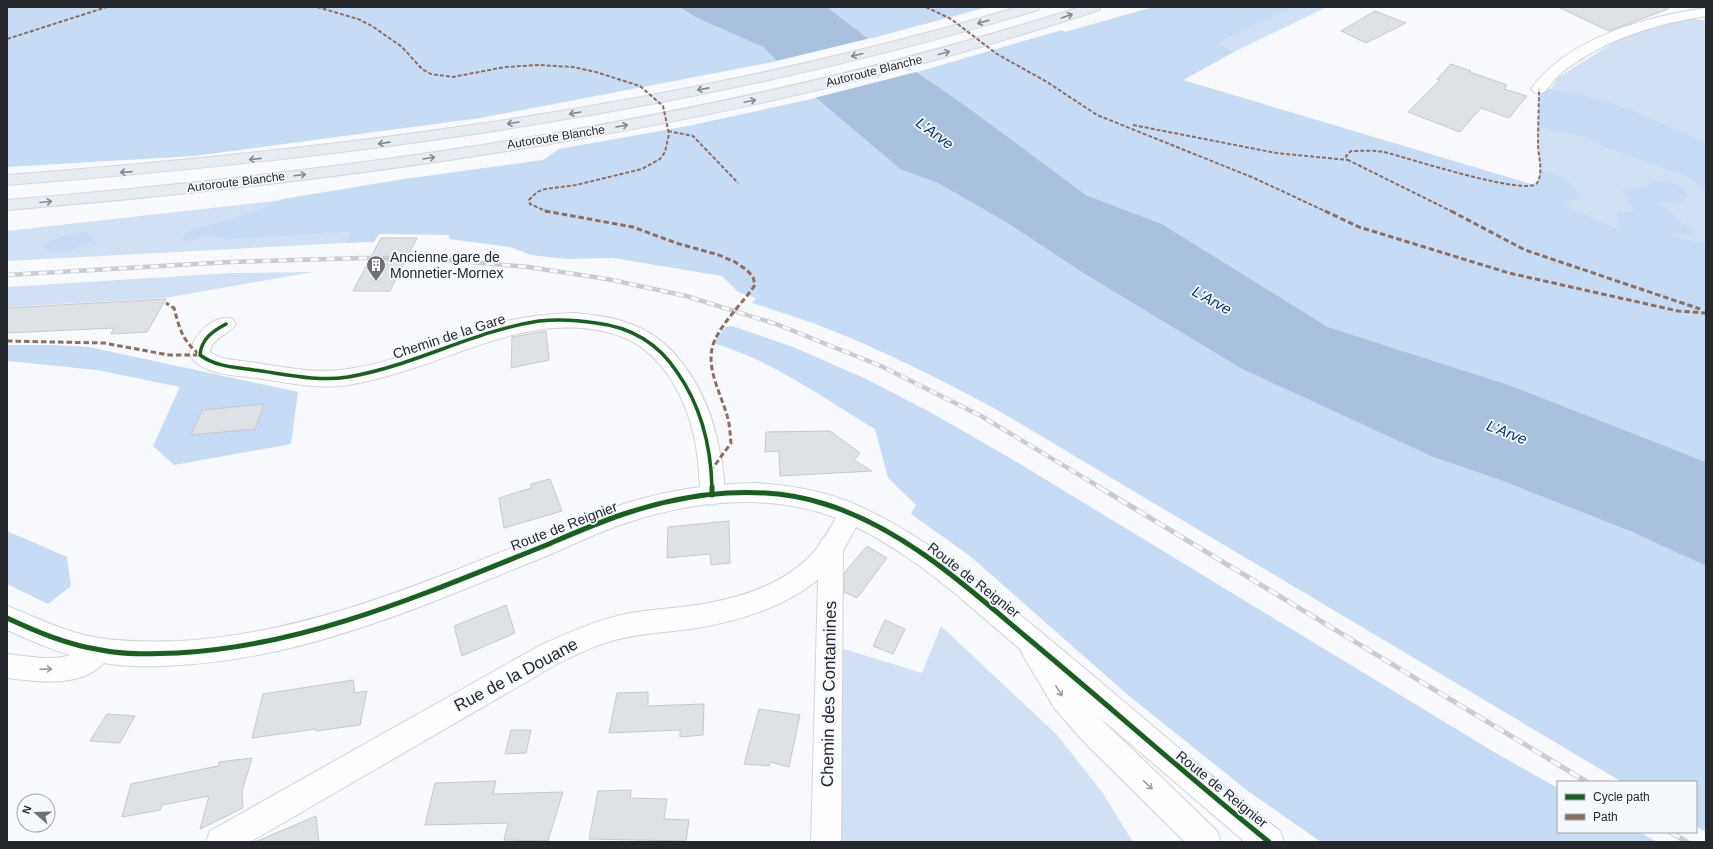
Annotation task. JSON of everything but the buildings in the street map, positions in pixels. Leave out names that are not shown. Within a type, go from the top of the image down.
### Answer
[{"type":"highway","name":"Autoroute Blanche","points":[[7,205],[137,193],[306,174],[427,158],[644,122],[810,87],[917,60],[1040,25],[1094,7]]},
{"type":"highway","name":"Autoroute Blanche","points":[[7,180],[153,170],[314,152],[425,137],[551,117],[634,103],[794,70],[889,47],[1027,9]]},
{"type":"street","points":[[1539,88],[1552,72],[1571,59],[1626,31],[1650,24],[1706,12]]},
{"type":"street","name":"Chemin de la Gare","points":[[226,324],[209,335],[200,349],[200,355],[206,361],[233,368],[328,378],[346,377],[388,367],[470,338],[533,322],[558,319],[589,320],[618,327],[642,336],[654,345],[667,357],[681,377],[695,405],[707,437],[712,469],[712,495]]},
{"type":"street","name":"Route de Reignier","points":[[7,618],[81,647],[126,654],[181,654],[228,649],[277,641],[327,627],[414,598],[630,512],[676,500],[712,495],[758,493],[806,498],[851,513],[885,529],[922,553],[1024,634],[1213,798],[1269,842]]},
{"type":"street","name":"Rue de la Douane","points":[[221,842],[548,655],[609,630],[642,623],[700,615],[736,607],[767,597],[809,572],[820,561],[851,513]]},
{"type":"street","name":"Chemin des Contamines","points":[[826,842],[831,546]]},
{"type":"street","points":[[1024,634],[1065,700],[1094,733],[1206,842]]},
{"type":"street","points":[[7,666],[43,670],[69,667],[84,662],[100,650]]},
{"type":"shaded area","points":[[7,7],[679,7],[697,18],[763,47],[778,61],[480,118],[194,156],[7,167]]},
{"type":"shaded area","points":[[827,7],[988,7],[869,39]]},
{"type":"shaded area","points":[[1153,7],[1293,7],[1217,43],[1234,52],[1183,80],[1534,185],[1538,182],[1540,170],[1565,178],[1583,198],[1565,202],[1567,207],[1620,230],[1617,212],[1634,210],[1621,189],[1642,188],[1653,182],[1674,183],[1685,190],[1688,195],[1684,201],[1658,202],[1697,235],[1670,233],[1674,237],[1706,243],[1706,462],[1509,385],[1328,327],[1162,224],[1086,195],[917,72],[1062,30],[1065,32]]},
{"type":"shaded area","points":[[1293,7],[1327,7],[1234,52],[1216,43]]},
{"type":"shaded area","points":[[1693,18],[1706,20],[1706,142],[1645,116],[1609,149],[1687,177],[1706,190],[1706,292],[1513,196],[1534,186],[1538,182],[1540,170],[1538,146],[1539,89],[1551,89],[1557,78],[1624,36],[1652,27]],"holes":[[[1629,201],[1696,234],[1669,233],[1618,212],[1634,210]]]},
{"type":"shaded area","points":[[1539,89],[1583,95],[1604,101],[1645,116],[1706,142],[1706,190],[1687,177],[1609,149],[1586,137],[1539,127]]},
{"type":"shaded area","points":[[816,98],[900,169],[938,183],[1009,224],[1083,273],[1242,369],[1433,457],[1500,480],[1630,531],[1706,566],[1706,832],[1697,827],[1697,781],[1620,781],[994,408],[863,343],[818,325],[752,303],[756,298],[738,292],[722,276],[613,258],[567,259],[531,255],[510,247],[449,239],[449,235],[379,234],[374,242],[345,243],[351,232],[227,240],[208,236],[189,242],[181,241],[185,233],[196,227],[212,224],[258,210],[283,199],[404,179],[543,160],[559,149],[688,126]]},
{"type":"shaded area","points":[[282,200],[258,210],[212,224],[196,227],[181,241],[189,242],[208,236],[227,240],[351,232],[345,243],[7,261],[7,231]]},
{"type":"shaded area","points":[[87,232],[93,237],[93,241],[73,249],[62,252],[52,252],[43,247],[44,244],[59,237]]},
{"type":"shaded area","points":[[313,272],[165,298],[7,307],[7,287],[230,273]]},
{"type":"shaded area","points":[[732,326],[793,347],[864,378],[930,412],[1015,461],[1494,752],[1557,787],[1557,833],[1641,833],[1657,842],[1321,842],[1248,791],[1128,695],[970,556],[911,514],[916,505],[888,478],[875,429],[797,381],[756,359],[713,343],[725,327]]},
{"type":"shaded area","points":[[7,345],[89,347],[298,392],[291,444],[174,465],[153,446],[180,387],[97,370],[7,361]]},
{"type":"shaded area","points":[[7,531],[67,557],[71,586],[48,604],[7,584]]},
{"type":"shaded area","points":[[941,626],[1057,735],[1102,792],[1133,842],[842,842],[841,648],[922,673]]},
{"type":"water","name":"L'Arve","points":[[679,7],[827,7],[869,39],[967,107],[1086,195],[1162,224],[1328,327],[1509,385],[1706,462],[1706,566],[1630,531],[1500,480],[1433,457],[1242,369],[1083,273],[1009,224],[938,183],[900,169],[816,98],[763,47],[697,18]]},
{"type":"pier","points":[[871,38],[920,71],[814,98],[776,61]]},
{"type":"railway","points":[[7,275],[230,262],[363,258],[425,258],[528,267],[607,279],[686,296],[776,324],[881,366],[981,416],[1101,488]]},
{"type":"railway","points":[[1099,487],[1585,781]]},
{"type":"railway","points":[[1672,833],[1687,842]]},
{"type":"marked path","points":[[7,39],[107,7]]},
{"type":"marked path","points":[[317,7],[358,19],[372,26],[402,47],[422,69],[431,74],[453,77],[505,67],[539,65],[573,67],[596,72],[640,86],[663,106],[669,134],[665,152],[660,159],[642,169],[576,185],[545,189],[537,192],[529,200],[530,204],[544,211],[633,227],[676,243],[719,255],[742,266],[751,274],[755,285],[723,327],[714,342],[712,350],[711,360],[715,380],[726,411],[730,428],[731,443],[712,469]]},
{"type":"marked path","points":[[926,7],[951,19],[997,54],[1047,82],[1097,115],[1254,178],[1359,227],[1509,273],[1678,311],[1706,313]]},
{"type":"marked path","points":[[1539,89],[1538,146],[1540,170],[1538,182],[1534,186],[1523,187],[1502,184],[1383,152],[1351,151],[1346,156],[1348,160],[1426,198],[1525,250],[1700,309]]},
{"type":"marked path","points":[[1133,125],[1276,153],[1348,160]]},
{"type":"marked path","points":[[668,131],[693,136],[738,183]]},
{"type":"marked path","points":[[7,341],[104,343],[169,355],[200,355],[184,339],[181,334],[174,308],[166,303]]},
{"type":"cycle path","points":[[226,324],[208,336],[205,340],[200,350],[200,355],[205,359],[233,368],[300,377],[324,378],[347,377],[380,370],[412,361],[508,328],[540,321],[573,319],[607,324],[626,330],[652,344],[673,366],[691,395],[698,411],[707,444],[710,461],[712,495]]},
{"type":"cycle path","points":[[7,618],[43,634],[71,643],[118,653],[157,654],[208,651],[259,644],[309,632],[407,600],[610,519],[653,505],[728,493],[778,494],[802,498],[826,504],[877,526],[900,539],[945,570],[1042,649],[1203,788],[1269,842]]},
{"type":"place","name":"Ancienne gare de Monnetier-Mornex","points":[[376,282]]}]
